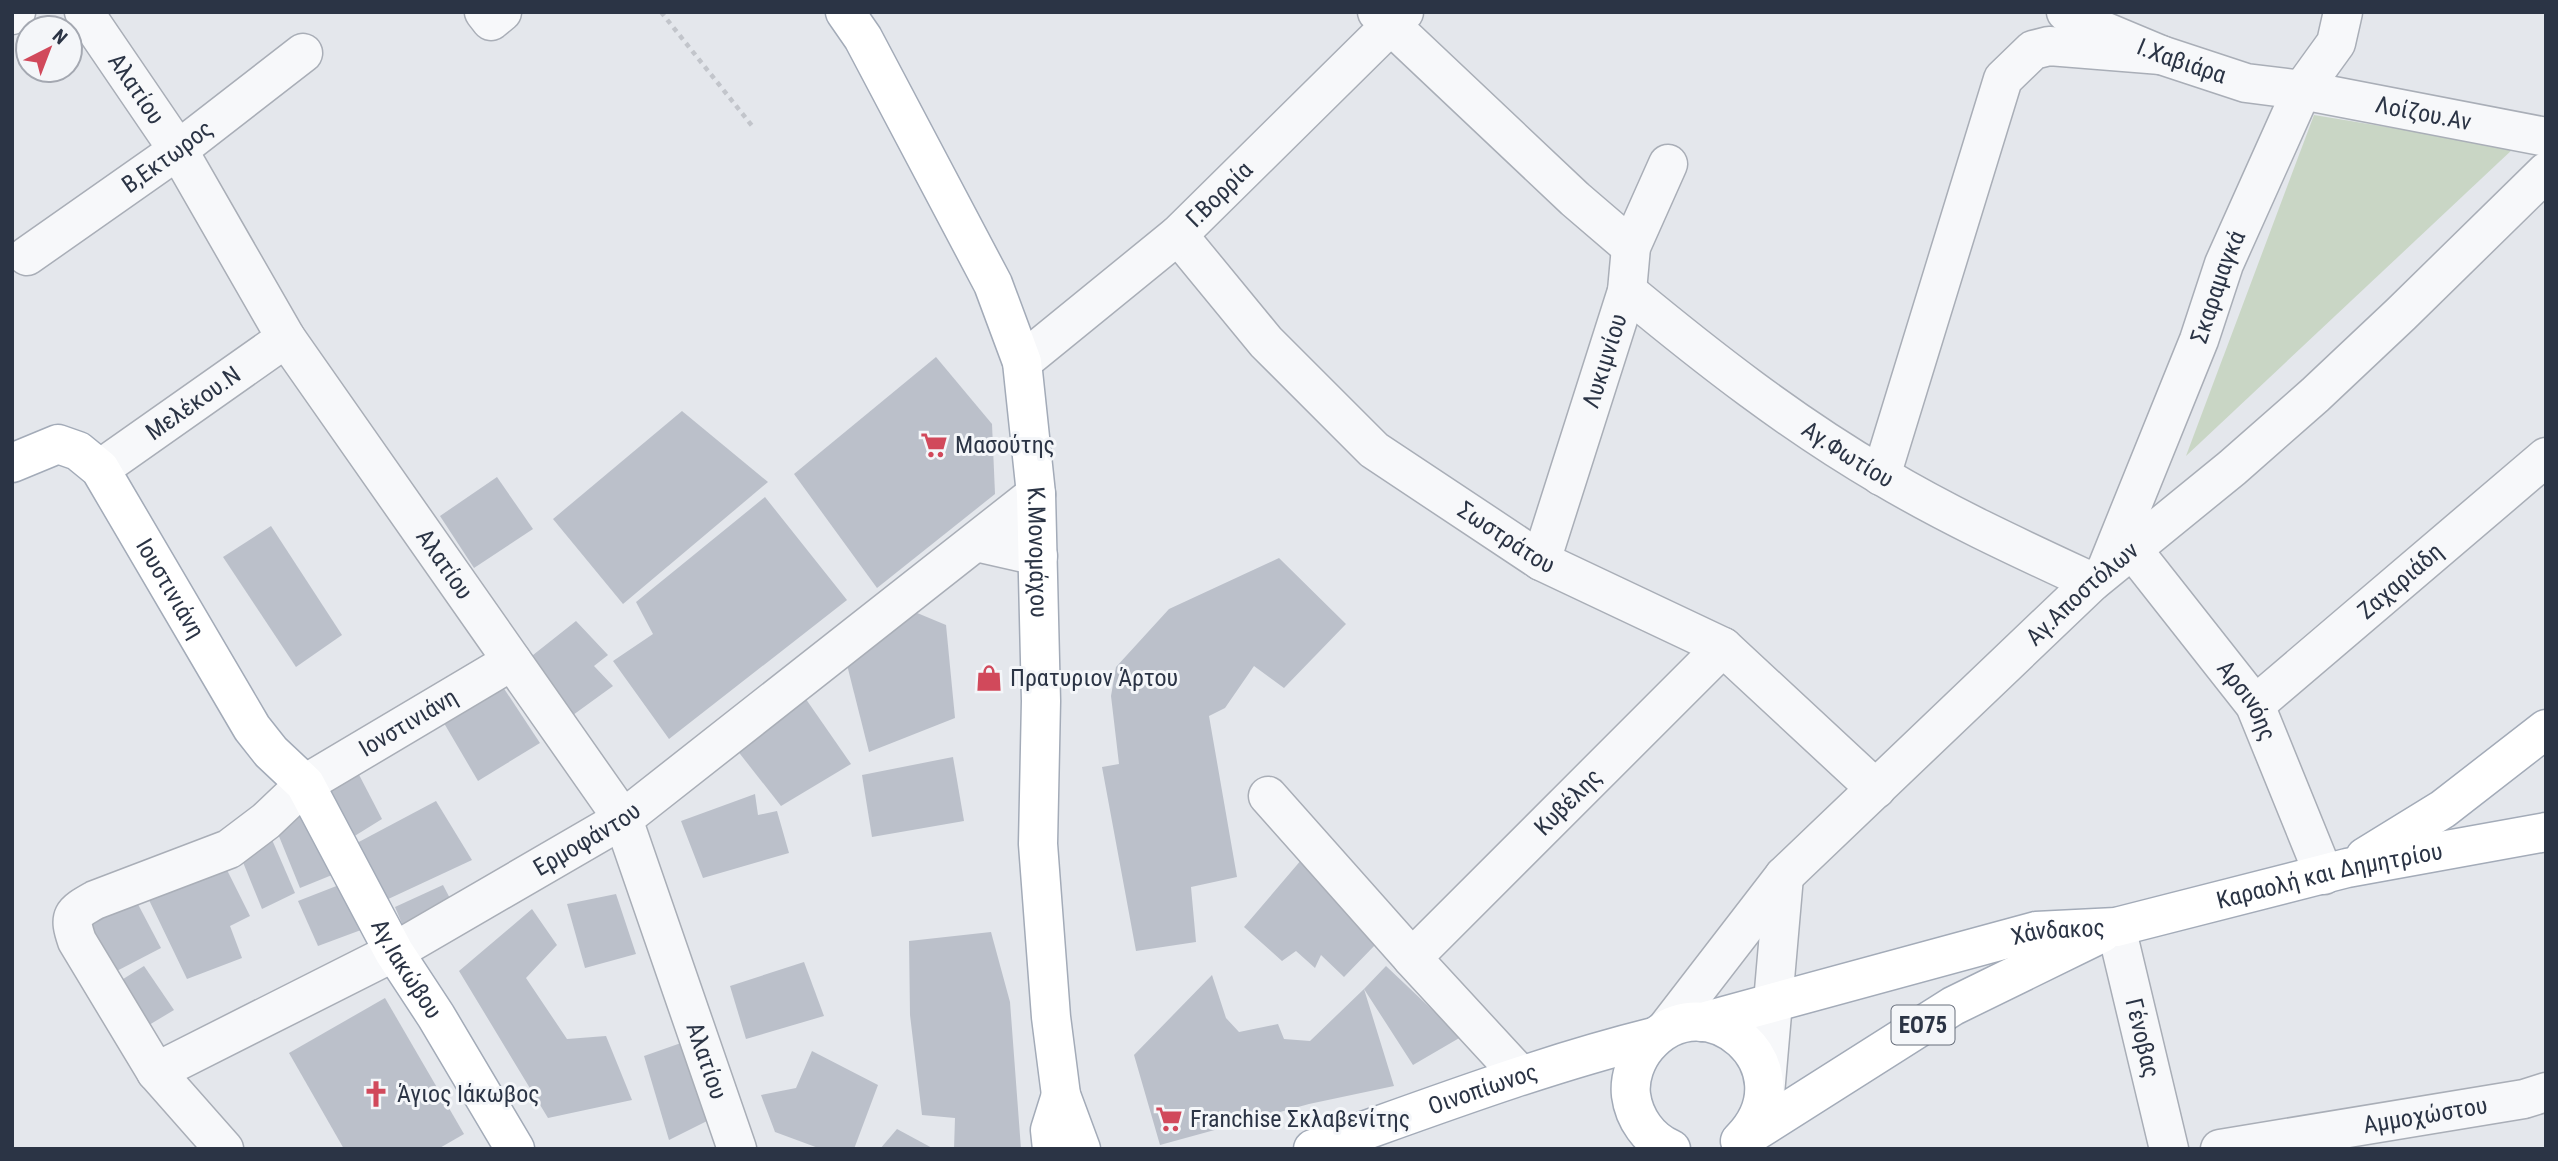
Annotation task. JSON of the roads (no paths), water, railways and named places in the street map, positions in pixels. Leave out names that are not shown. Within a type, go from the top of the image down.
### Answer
[{"type":"main road","name":"Κ.Μονομάχου","points":[[845,12],[863,38],[993,284],[1022,362],[1037,494],[1041,701],[1038,845],[1051,1017],[1061,1095],[1081,1149]]},
{"type":"main road","name":"Ιουστινιάνη","points":[[12,463],[58,444],[78,451],[100,468],[252,728],[271,752],[305,784]]},
{"type":"main road","points":[[2336,872],[2443,808],[2486,778],[2546,729]]},
{"type":"main road","name":"Αγ.Ιακώβου","points":[[305,784],[394,952],[436,1016],[515,1149]]},
{"type":"main road","name":"Καραολή και Δημητρίου","points":[[2116,927],[2336,872],[2546,832]]},
{"type":"main road","name":"Χάνδακος","points":[[1674,1029],[2036,931],[2116,927]]},
{"type":"main road","name":"Χάνδακος","points":[[1734,1145],[1953,1006],[2116,927]]},
{"type":"main road","points":[[1671,1149],[1648,1133],[1636,1115],[1631,1094],[1633,1073],[1640,1054],[1674,1029],[1722,1026],[1741,1037],[1755,1053],[1763,1073],[1765,1094]]},
{"type":"main road","name":"Οινοπίωνος","points":[[1313,1149],[1520,1075],[1674,1029]]},
{"type":"main road","name":"ΕΟ75","points":[[1734,1145],[1752,1128],[1761,1112],[1765,1094]]},
{"type":"main road","name":"Κ.Μονομάχου","points":[[1052,1149],[1050,1130],[1061,1095]]},
{"type":"street","name":"Αλατίου","points":[[84,12],[178,150],[286,338],[623,819],[737,1149]]},
{"type":"street","points":[[484,12],[491,21],[502,12]]},
{"type":"street","name":"Ι.Χαβιάρα","points":[[2066,12],[2094,27],[2161,55],[2246,83],[2302,90]]},
{"type":"street","name":"Σκαραμαγκά","points":[[2110,567],[2199,340],[2224,264],[2302,90],[2336,43],[2343,12]]},
{"type":"street","points":[[1391,17],[1575,199],[1631,247]]},
{"type":"street","name":"Γ.Βορρία","points":[[1022,362],[1178,234],[1391,17]]},
{"type":"street","points":[[1881,475],[2003,79],[2033,50],[2049,46],[2161,55]]},
{"type":"street","name":"Β,Εκτωρος","points":[[27,256],[178,150],[303,53]]},
{"type":"street","name":"Λοίζου.Αν","points":[[2302,90],[2546,137]]},
{"type":"street","name":"Λυκιμνίου","points":[[1541,561],[1627,291],[1631,247],[1668,164]]},
{"type":"street","name":"Αγ.Αποστόλων","points":[[1674,1029],[1784,877],[2110,567],[2315,395],[2546,172]]},
{"type":"street","name":"Σωστράτου","points":[[1178,234],[1266,342],[1374,450],[1541,561],[1723,647],[1876,789]]},
{"type":"street","name":"Αγ.Φωτίου","points":[[1627,291],[1771,404],[1881,475],[2007,542],[2110,567]]},
{"type":"street","name":"Μελέκου.Ν","points":[[100,468],[286,338]]},
{"type":"street","name":"Ζαχαριάδη","points":[[2255,705],[2546,457]]},
{"type":"street","name":"Ερμοφάντου","points":[[156,1072],[394,952],[623,819],[1037,494]]},
{"type":"street","points":[[975,542],[1038,556]]},
{"type":"street","name":"Αρσινόης","points":[[2110,567],[2255,705],[2336,872]]},
{"type":"street","name":"Κυβέλης","points":[[1412,958],[1723,647]]},
{"type":"street","name":"Ιονστινιάνη","points":[[156,1072],[77,941],[71,920],[75,911],[95,900],[229,849],[266,821],[305,784],[512,661]]},
{"type":"street","points":[[1268,796],[1520,1075]]},
{"type":"street","points":[[1765,1094],[1784,877]]},
{"type":"street","name":"Γένοβας","points":[[2116,927],[2169,1149]]},
{"type":"street","points":[[156,1072],[225,1149]]},
{"type":"street","name":"Αμμοχώστου","points":[[2220,1149],[2524,1099],[2546,1091]]},
{"type":"place","name":"Μασούτης","points":[[934,445]]},
{"type":"place","name":"Πρατυριον Άρτου","points":[[989,678]]},
{"type":"place","name":"Άγιος Ιάκωβος","points":[[376,1094]]},
{"type":"place","name":"Franchise Σκλαβενίτης","points":[[1169,1119]]}]
